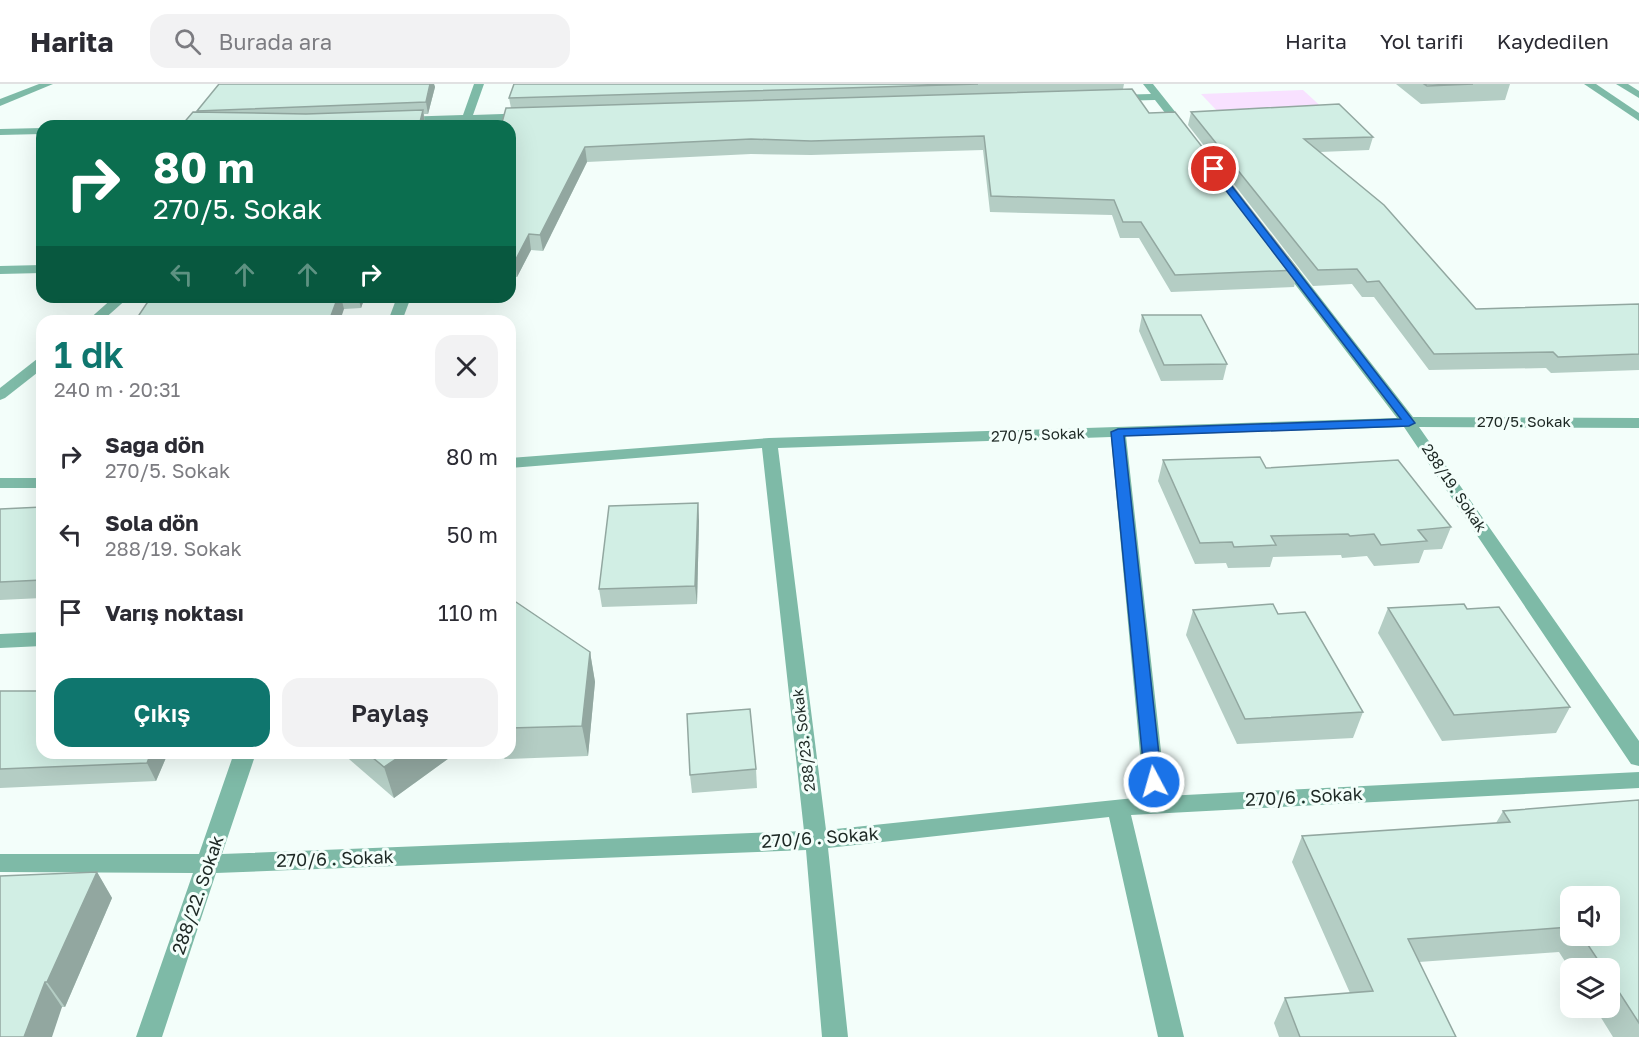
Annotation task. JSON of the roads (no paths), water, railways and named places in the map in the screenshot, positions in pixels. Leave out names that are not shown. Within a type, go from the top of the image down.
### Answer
[{"type":"street","points":[[0,104],[48,84]]},
{"type":"street","points":[[466,120],[479,84]]},
{"type":"street","points":[[1148,84],[1194,143]]},
{"type":"street","points":[[1589,84],[1639,118]]},
{"type":"street","points":[[1622,84],[1639,95]]},
{"type":"street","points":[[1098,98],[1158,97]]},
{"type":"street","points":[[489,120],[538,116]]},
{"type":"street","points":[[0,132],[36,131]]},
{"type":"street","name":"288/19. Sokak","points":[[1273,246],[1409,423],[1639,758]]},
{"type":"street","points":[[0,270],[36,269]]},
{"type":"street","points":[[101,315],[115,303]]},
{"type":"street","points":[[0,395],[36,367]]},
{"type":"street","name":"270/5. Sokak","points":[[516,463],[769,443],[1409,423],[1639,423]]},
{"type":"street","points":[[1118,432],[1156,805]]},
{"type":"street","name":"288/23. Sokak","points":[[769,443],[816,840],[834,1037]]},
{"type":"street","points":[[0,483],[36,483]]},
{"type":"street","points":[[0,640],[36,639]]},
{"type":"street","name":"288/22. Sokak","points":[[149,1037],[244,759]]},
{"type":"street","name":"270/6 . Sokak","points":[[0,863],[209,864],[816,840],[1118,807],[1639,780]]},
{"type":"street","points":[[1118,807],[1171,1037]]}]
